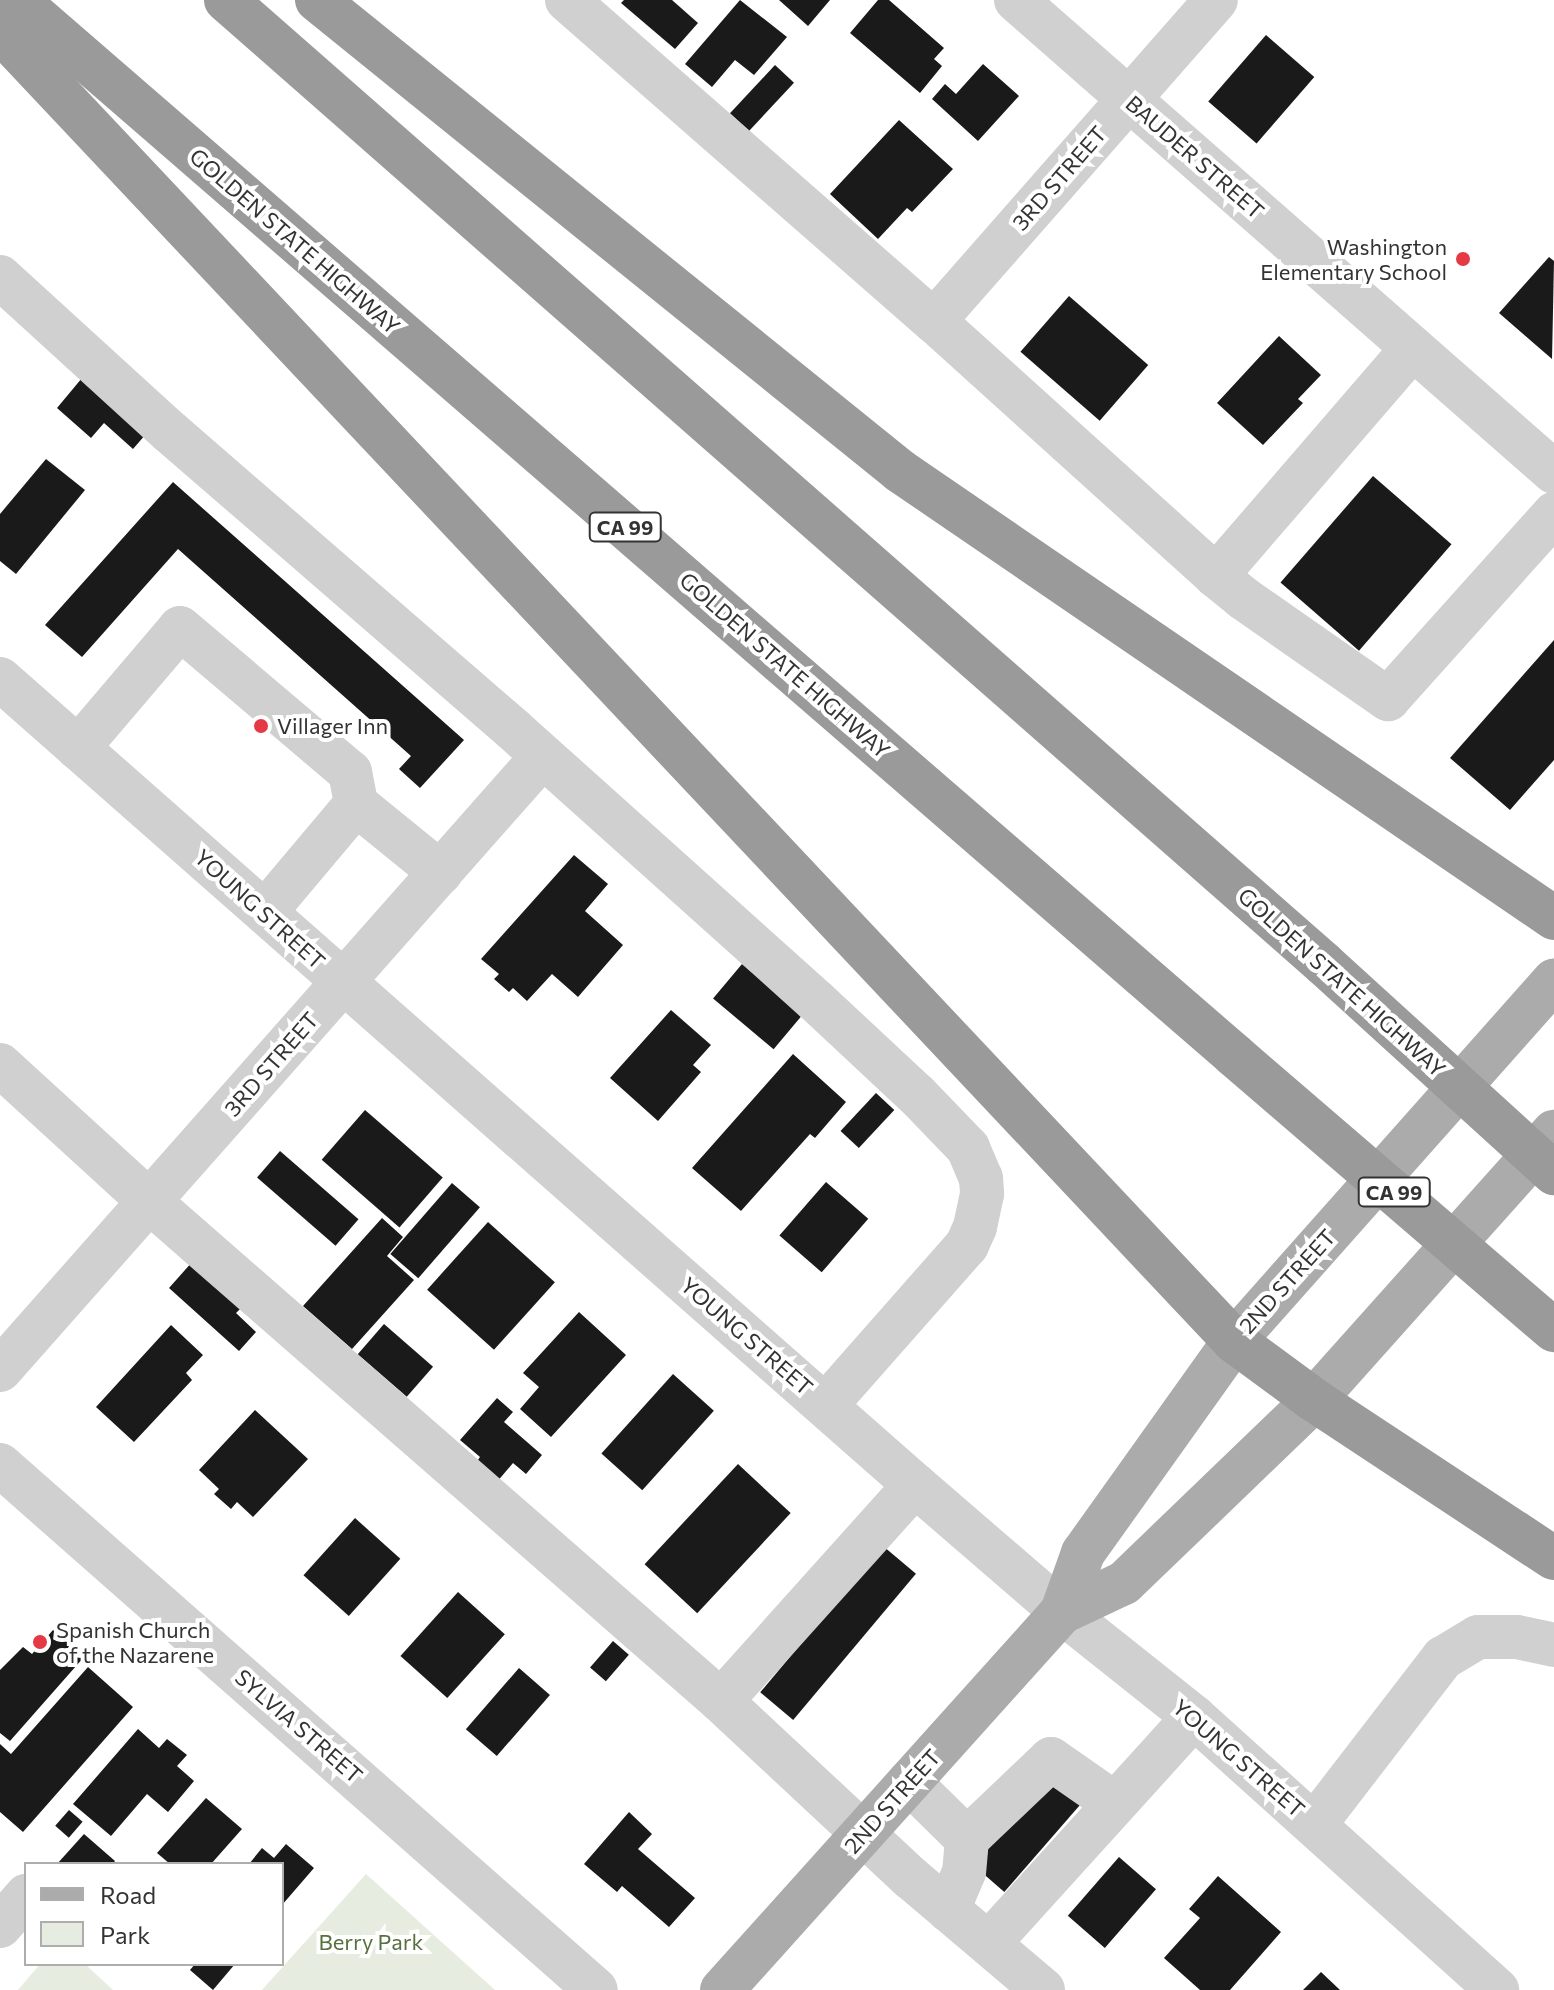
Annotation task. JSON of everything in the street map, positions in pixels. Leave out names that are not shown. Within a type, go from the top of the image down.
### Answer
[{"type":"highway","name":"GOLDEN STATE HIGHWAY","points":[[17,0],[1554,1330]]},
{"type":"highway","name":"GOLDEN STATE HIGHWAY","points":[[226,0],[1324,964],[1554,1173]]},
{"type":"highway","points":[[317,0],[900,471],[1554,918]]},
{"type":"highway","points":[[0,31],[1234,1341],[1314,1400],[1554,1558]]},
{"type":"main road","name":"2ND STREET","points":[[722,1990],[1062,1612],[1083,1553],[1234,1341],[1554,980]]},
{"type":"main road","name":"2ND STREET","points":[[1062,1612],[1124,1583],[1314,1400],[1554,1132]]},
{"type":"street","points":[[567,0],[934,321],[1216,576],[1388,699],[1554,514]]},
{"type":"street","name":"BAUDER STREET","points":[[1016,0],[1554,472]]},
{"type":"street","name":"3RD STREET","points":[[934,321],[1216,0]]},
{"type":"street","points":[[0,277],[170,432],[542,757],[888,1067],[968,1148],[976,1163],[982,1194],[975,1227],[967,1245],[826,1405]]},
{"type":"street","points":[[1216,576],[1413,348]]},
{"type":"street","points":[[78,748],[180,628],[350,772],[356,804],[441,873]]},
{"type":"street","name":"YOUNG STREET","points":[[0,679],[915,1485],[1062,1612],[1194,1717],[1497,1990]]},
{"type":"street","name":"3RD STREET","points":[[0,1370],[542,757]]},
{"type":"street","points":[[265,912],[356,804]]},
{"type":"street","points":[[0,1065],[150,1202],[721,1701],[948,1910],[1043,1990]]},
{"type":"street","name":"SYLVIA STREET","points":[[0,1465],[596,1990]]},
{"type":"street","points":[[721,1701],[915,1485]]},
{"type":"street","points":[[1315,1824],[1443,1658],[1478,1637],[1517,1637],[1554,1645]]},
{"type":"street","points":[[989,1943],[1194,1717]]},
{"type":"street","points":[[948,1910],[964,1872],[967,1839],[1051,1759],[1114,1803]]},
{"type":"street","points":[[909,1782],[967,1839]]},
{"type":"street","points":[[0,1926],[24,1898]]},
{"type":"green space","name":"Berry Park","points":[[366,1874],[495,1990],[262,1990]]},
{"type":"green space","points":[[38,1966],[87,1966],[113,1990],[18,1990]]},
{"type":"building","points":[[624,0],[672,0],[698,23],[675,49],[621,3]]},
{"type":"building","points":[[740,0],[787,37],[754,75],[735,60],[712,87],[685,64]]},
{"type":"building","points":[[779,0],[830,0],[808,26]]},
{"type":"building","points":[[878,0],[889,0],[944,48],[934,59],[942,66],[920,93],[850,33]]},
{"type":"building","points":[[1266,35],[1314,77],[1257,143],[1208,101]]},
{"type":"building","points":[[983,64],[1019,96],[978,141],[932,99],[945,84],[956,94]]},
{"type":"building","points":[[775,65],[794,83],[749,131],[730,113]]},
{"type":"building","points":[[899,120],[953,169],[912,212],[907,208],[878,239],[830,194]]},
{"type":"building","points":[[1549,257],[1554,261],[1552,359],[1499,313]]},
{"type":"building","points":[[1069,296],[1148,365],[1100,421],[1020,352]]},
{"type":"building","points":[[1279,336],[1321,375],[1298,399],[1303,403],[1263,445],[1217,403]]},
{"type":"building","points":[[82,378],[146,434],[133,449],[104,423],[91,438],[57,408]]},
{"type":"building","points":[[46,459],[85,490],[16,574],[0,561],[0,514]]},
{"type":"building","points":[[1373,476],[1451,544],[1359,651],[1280,582]]},
{"type":"building","points":[[173,482],[464,740],[420,788],[399,769],[411,756],[178,549],[82,657],[45,625]]},
{"type":"building","points":[[1554,640],[1554,760],[1510,810],[1450,758]]},
{"type":"building","points":[[574,855],[608,884],[585,911],[623,945],[578,997],[552,974],[527,1001],[513,988],[509,992],[494,979],[499,974],[481,959]]},
{"type":"building","points":[[742,964],[803,1015],[774,1049],[713,998]]},
{"type":"building","points":[[671,1010],[711,1045],[693,1065],[701,1072],[658,1121],[610,1078]]},
{"type":"building","points":[[793,1054],[846,1102],[815,1138],[810,1134],[741,1211],[692,1168]]},
{"type":"building","points":[[876,1093],[894,1110],[859,1148],[841,1131]]},
{"type":"building","points":[[365,1110],[443,1178],[399,1227],[322,1160]]},
{"type":"building","points":[[280,1151],[358,1219],[336,1246],[257,1177]]},
{"type":"building","points":[[826,1182],[868,1219],[822,1272],[779,1236]]},
{"type":"building","points":[[452,1183],[480,1207],[418,1278],[390,1254]]},
{"type":"building","points":[[382,1218],[403,1237],[387,1256],[414,1280],[352,1349],[303,1306]]},
{"type":"building","points":[[488,1222],[555,1282],[494,1350],[427,1290]]},
{"type":"building","points":[[193,1261],[242,1307],[236,1313],[256,1332],[239,1351],[169,1288]]},
{"type":"building","points":[[579,1312],[626,1355],[551,1437],[520,1409],[539,1387],[523,1373]]},
{"type":"building","points":[[384,1324],[433,1367],[407,1397],[358,1354]]},
{"type":"building","points":[[171,1325],[203,1355],[186,1373],[192,1380],[134,1442],[96,1407]]},
{"type":"building","points":[[673,1374],[714,1411],[642,1490],[601,1454]]},
{"type":"building","points":[[497,1398],[513,1412],[504,1422],[542,1455],[526,1474],[513,1463],[496,1483],[475,1464],[480,1457],[460,1440]]},
{"type":"building","points":[[255,1410],[308,1459],[253,1517],[237,1502],[231,1509],[214,1494],[219,1489],[199,1470]]},
{"type":"building","points":[[738,1464],[791,1513],[697,1613],[645,1564]]},
{"type":"building","points":[[355,1518],[400,1559],[349,1616],[303,1575]]},
{"type":"building","points":[[883,1546],[916,1574],[793,1720],[760,1692]]},
{"type":"building","points":[[458,1592],[505,1634],[447,1698],[400,1656]]},
{"type":"building","points":[[53,1630],[84,1657],[10,1741],[0,1733],[0,1670],[23,1647],[32,1654]]},
{"type":"building","points":[[613,1641],[629,1655],[606,1681],[590,1667]]},
{"type":"building","points":[[88,1667],[133,1707],[23,1832],[0,1812],[0,1744],[11,1754]]},
{"type":"building","points":[[519,1668],[550,1695],[497,1756],[466,1729]]},
{"type":"building","points":[[138,1729],[159,1748],[167,1739],[187,1755],[177,1766],[194,1781],[168,1812],[147,1794],[111,1836],[73,1804]]},
{"type":"building","points":[[1056,1770],[1087,1797],[1004,1892],[973,1865]]},
{"type":"building","points":[[206,1798],[242,1829],[213,1862],[168,1862],[157,1853]]},
{"type":"building","points":[[69,1810],[83,1822],[69,1838],[55,1826]]},
{"type":"building","points":[[629,1812],[652,1834],[638,1849],[695,1898],[669,1927],[622,1886],[617,1892],[584,1864]]},
{"type":"building","points":[[84,1834],[115,1861],[114,1862],[59,1862]]},
{"type":"building","points":[[286,1844],[314,1868],[284,1903],[284,1862],[251,1862],[262,1848],[274,1858]]},
{"type":"building","points":[[1119,1857],[1156,1889],[1105,1948],[1068,1916]]},
{"type":"building","points":[[1218,1876],[1281,1932],[1230,1990],[1200,1990],[1164,1958],[1200,1918],[1189,1909]]},
{"type":"building","points":[[193,1966],[233,1966],[213,1990],[190,1970]]},
{"type":"building","points":[[1321,1972],[1340,1990],[1303,1990]]},
{"type":"place","name":"Washington Elementary School","points":[[1463,259]]},
{"type":"place","name":"Villager Inn","points":[[261,726]]},
{"type":"place","name":"Spanish Church of the Nazarene","points":[[40,1642]]}]
